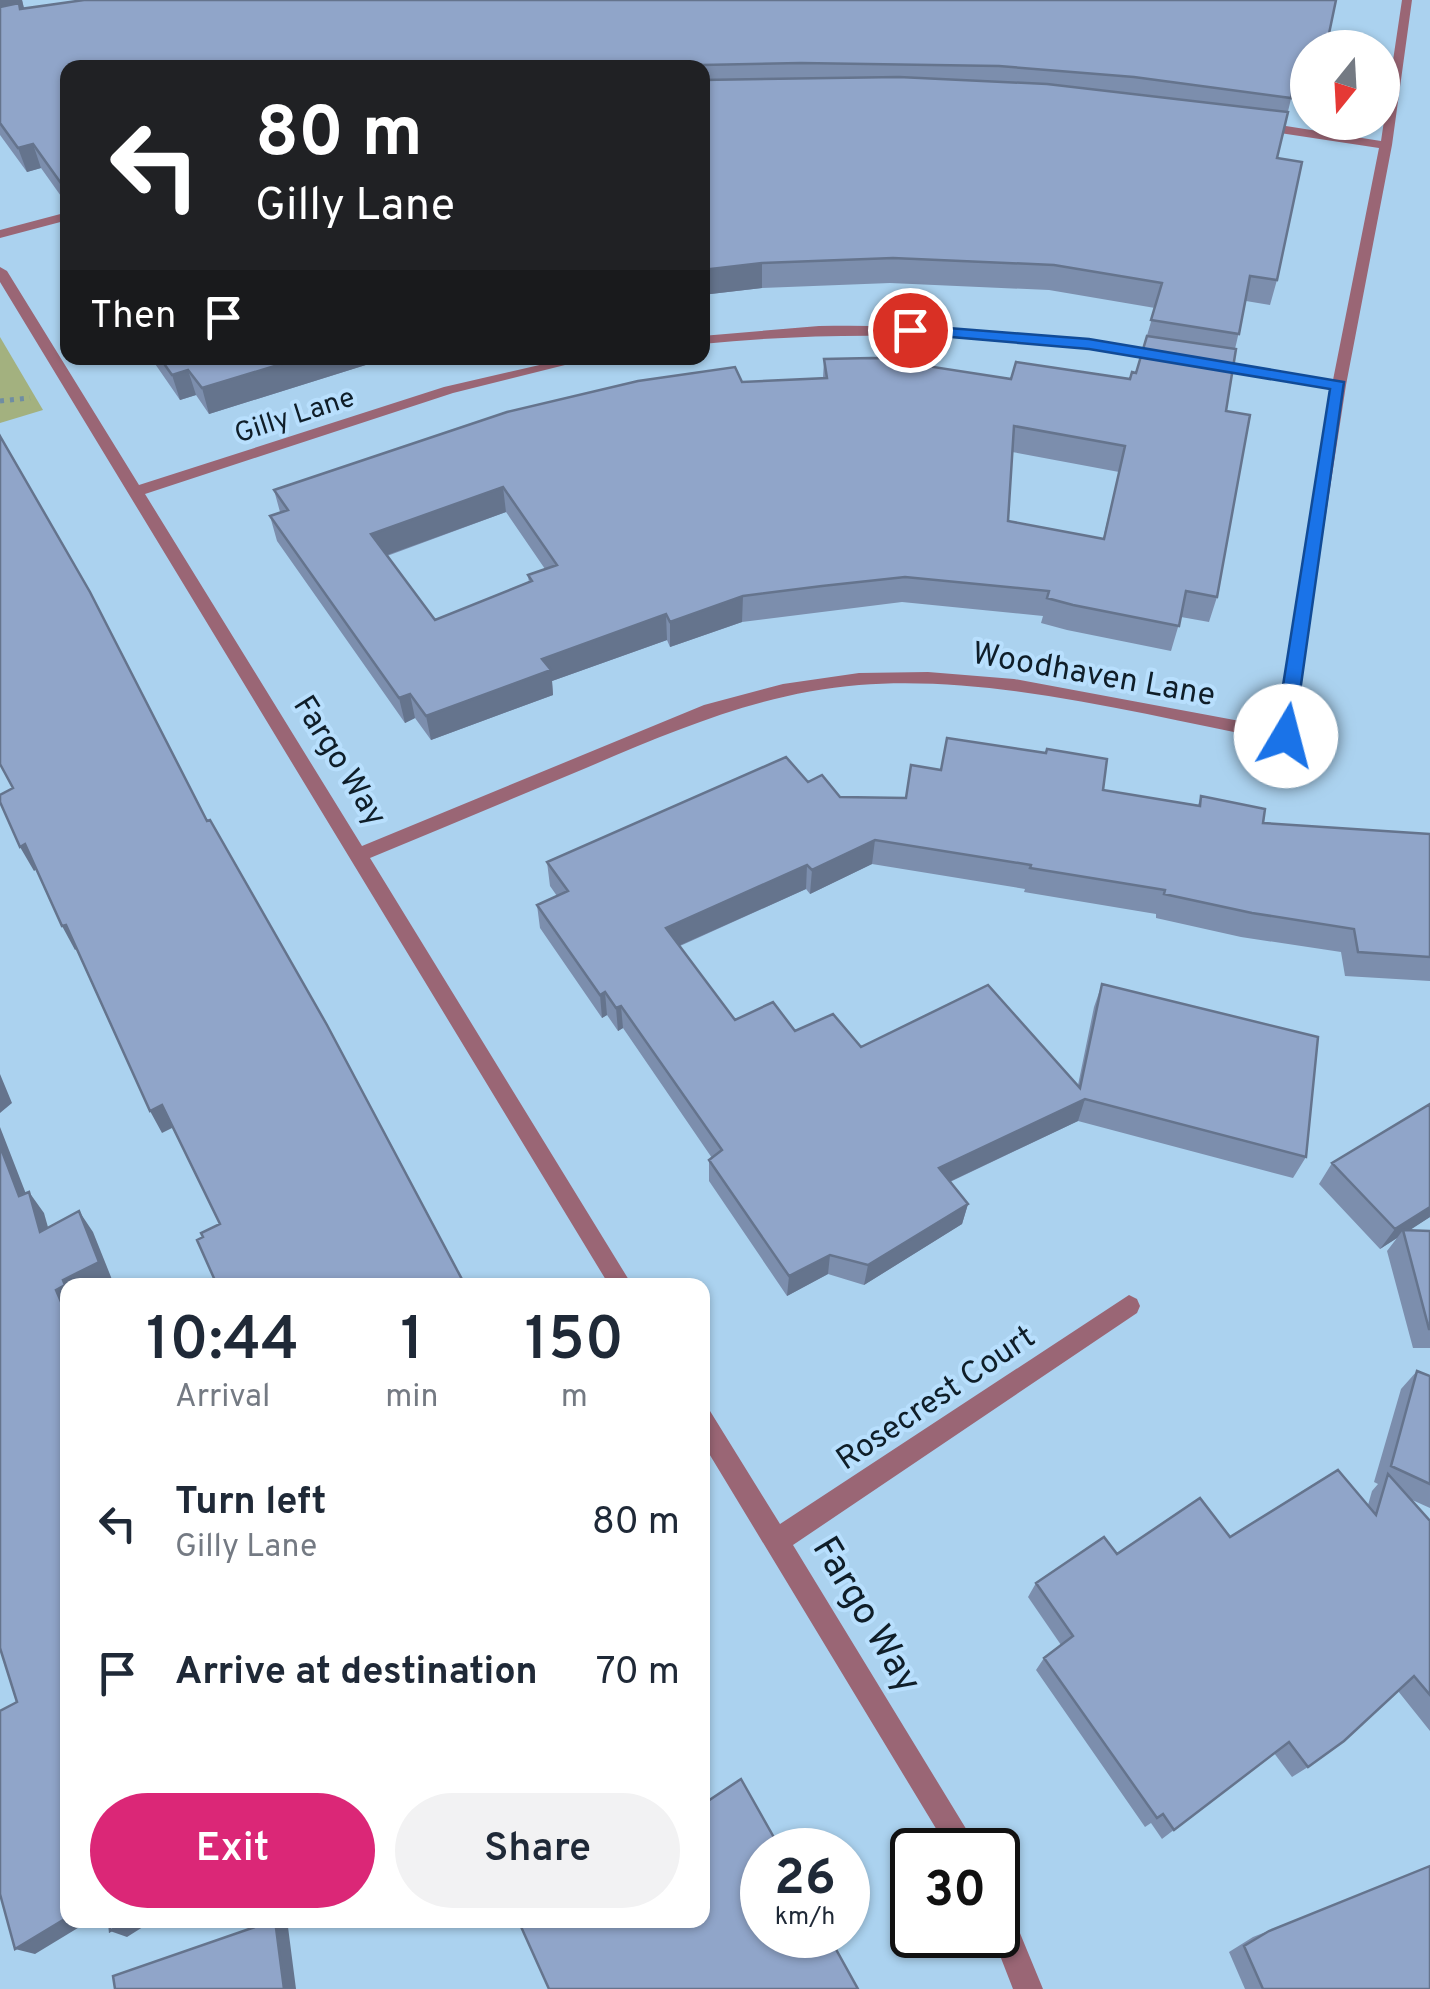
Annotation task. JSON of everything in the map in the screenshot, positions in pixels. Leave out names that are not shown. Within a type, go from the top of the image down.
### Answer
[{"type":"street","name":"Woodhaven Lane","points":[[358,855],[710,709],[782,690],[859,679],[928,678],[1014,685],[1286,736],[1338,386],[1386,145],[1407,0]]},
{"type":"street","points":[[1243,123],[1386,145]]},
{"type":"street","points":[[0,234],[60,218]]},
{"type":"street","name":"Fargo Way","points":[[0,271],[617,1278]]},
{"type":"street","points":[[710,339],[818,331],[1002,335],[1151,353],[1338,386]]},
{"type":"street","name":"Gilly Lane","points":[[135,492],[449,390],[556,365]]},
{"type":"street","name":"Rosecrest Court","points":[[777,1541],[1129,1306]]},
{"type":"street","name":"Fargo Way","points":[[710,1432],[952,1828]]},
{"type":"street","points":[[1016,1958],[1028,1989]]},
{"type":"path","points":[[0,402],[30,398]]},
{"type":"green space","points":[[0,337],[43,410],[0,423]]},
{"type":"building","points":[[84,0],[1336,0],[1330,30],[1290,30],[1290,98],[1134,77],[999,66],[710,65],[710,60],[60,60],[60,182],[33,144],[18,148],[0,123],[0,7],[19,3],[20,9]]},
{"type":"building","points":[[899,77],[1047,84],[1288,112],[1277,158],[1302,162],[1277,280],[1250,276],[1239,334],[1151,320],[1162,283],[1054,265],[893,258],[710,269],[710,80]]},
{"type":"building","points":[[1147,336],[1236,349],[1226,411],[1250,415],[1217,597],[1186,591],[1179,626],[1047,598],[1049,591],[905,577],[822,586],[743,596],[670,622],[666,614],[542,659],[551,670],[426,716],[410,694],[399,698],[270,516],[288,510],[274,490],[507,412],[638,381],[735,367],[742,382],[827,378],[824,359],[872,358],[931,359],[933,367],[1011,379],[1016,362],[1130,379],[1132,372],[1136,373]],"holes":[[[1014,426],[1125,446],[1104,539],[1008,521]],[[503,487],[557,565],[528,575],[532,581],[435,620],[371,534]]]},
{"type":"building","points":[[165,365],[278,365],[202,388],[188,370],[172,375]]},
{"type":"building","points":[[0,436],[90,592],[207,821],[210,820],[327,1025],[461,1278],[214,1278],[197,1240],[203,1237],[201,1233],[220,1224],[162,1105],[150,1111],[66,925],[62,926],[25,844],[20,847],[0,802],[0,795],[13,788],[0,764]]},
{"type":"building","points":[[947,738],[1107,759],[1103,790],[1200,806],[1201,796],[1265,809],[1263,823],[1430,834],[1430,957],[1358,952],[1354,929],[1252,913],[1164,894],[1165,890],[1030,868],[1031,865],[875,840],[812,870],[807,865],[666,928],[735,1020],[773,1002],[795,1031],[833,1014],[861,1047],[988,985],[1080,1088],[1102,984],[1318,1037],[1306,1157],[1085,1099],[939,1168],[968,1204],[868,1265],[830,1255],[789,1276],[709,1160],[722,1150],[621,1006],[616,1008],[605,992],[600,995],[537,905],[568,891],[547,862],[786,757],[808,782],[822,775],[840,797],[906,798],[911,765],[941,770]]},
{"type":"building","points":[[1430,1104],[1430,1207],[1395,1229],[1332,1163]]},
{"type":"building","points":[[0,1146],[19,1196],[29,1192],[40,1232],[79,1211],[99,1262],[60,1278],[60,1288],[56,1290],[60,1299],[60,1922],[15,1949],[0,1894],[0,1711],[17,1702],[0,1648]]},
{"type":"building","points":[[1403,1230],[1430,1231],[1430,1329],[1429,1329]]},
{"type":"building","points":[[1417,1371],[1430,1376],[1430,1484],[1391,1466]]},
{"type":"building","points":[[1338,1470],[1376,1515],[1388,1474],[1430,1521],[1430,1695],[1414,1676],[1344,1741],[1308,1767],[1289,1742],[1174,1830],[1163,1814],[1157,1818],[1044,1658],[1073,1636],[1036,1583],[1104,1537],[1117,1554],[1200,1498],[1230,1537]]},
{"type":"building","points":[[741,1779],[769,1828],[740,1828],[740,1958],[841,1958],[858,1989],[549,1989],[522,1928],[710,1928],[710,1800]]},
{"type":"building","points":[[1430,1866],[1430,1989],[1263,1989],[1244,1946],[1269,1931]]},
{"type":"building","points":[[252,1928],[276,1928],[284,1989],[115,1989],[113,1976]]},
{"type":"route","points":[[910,330],[1089,344],[1338,386],[1286,736]]}]
